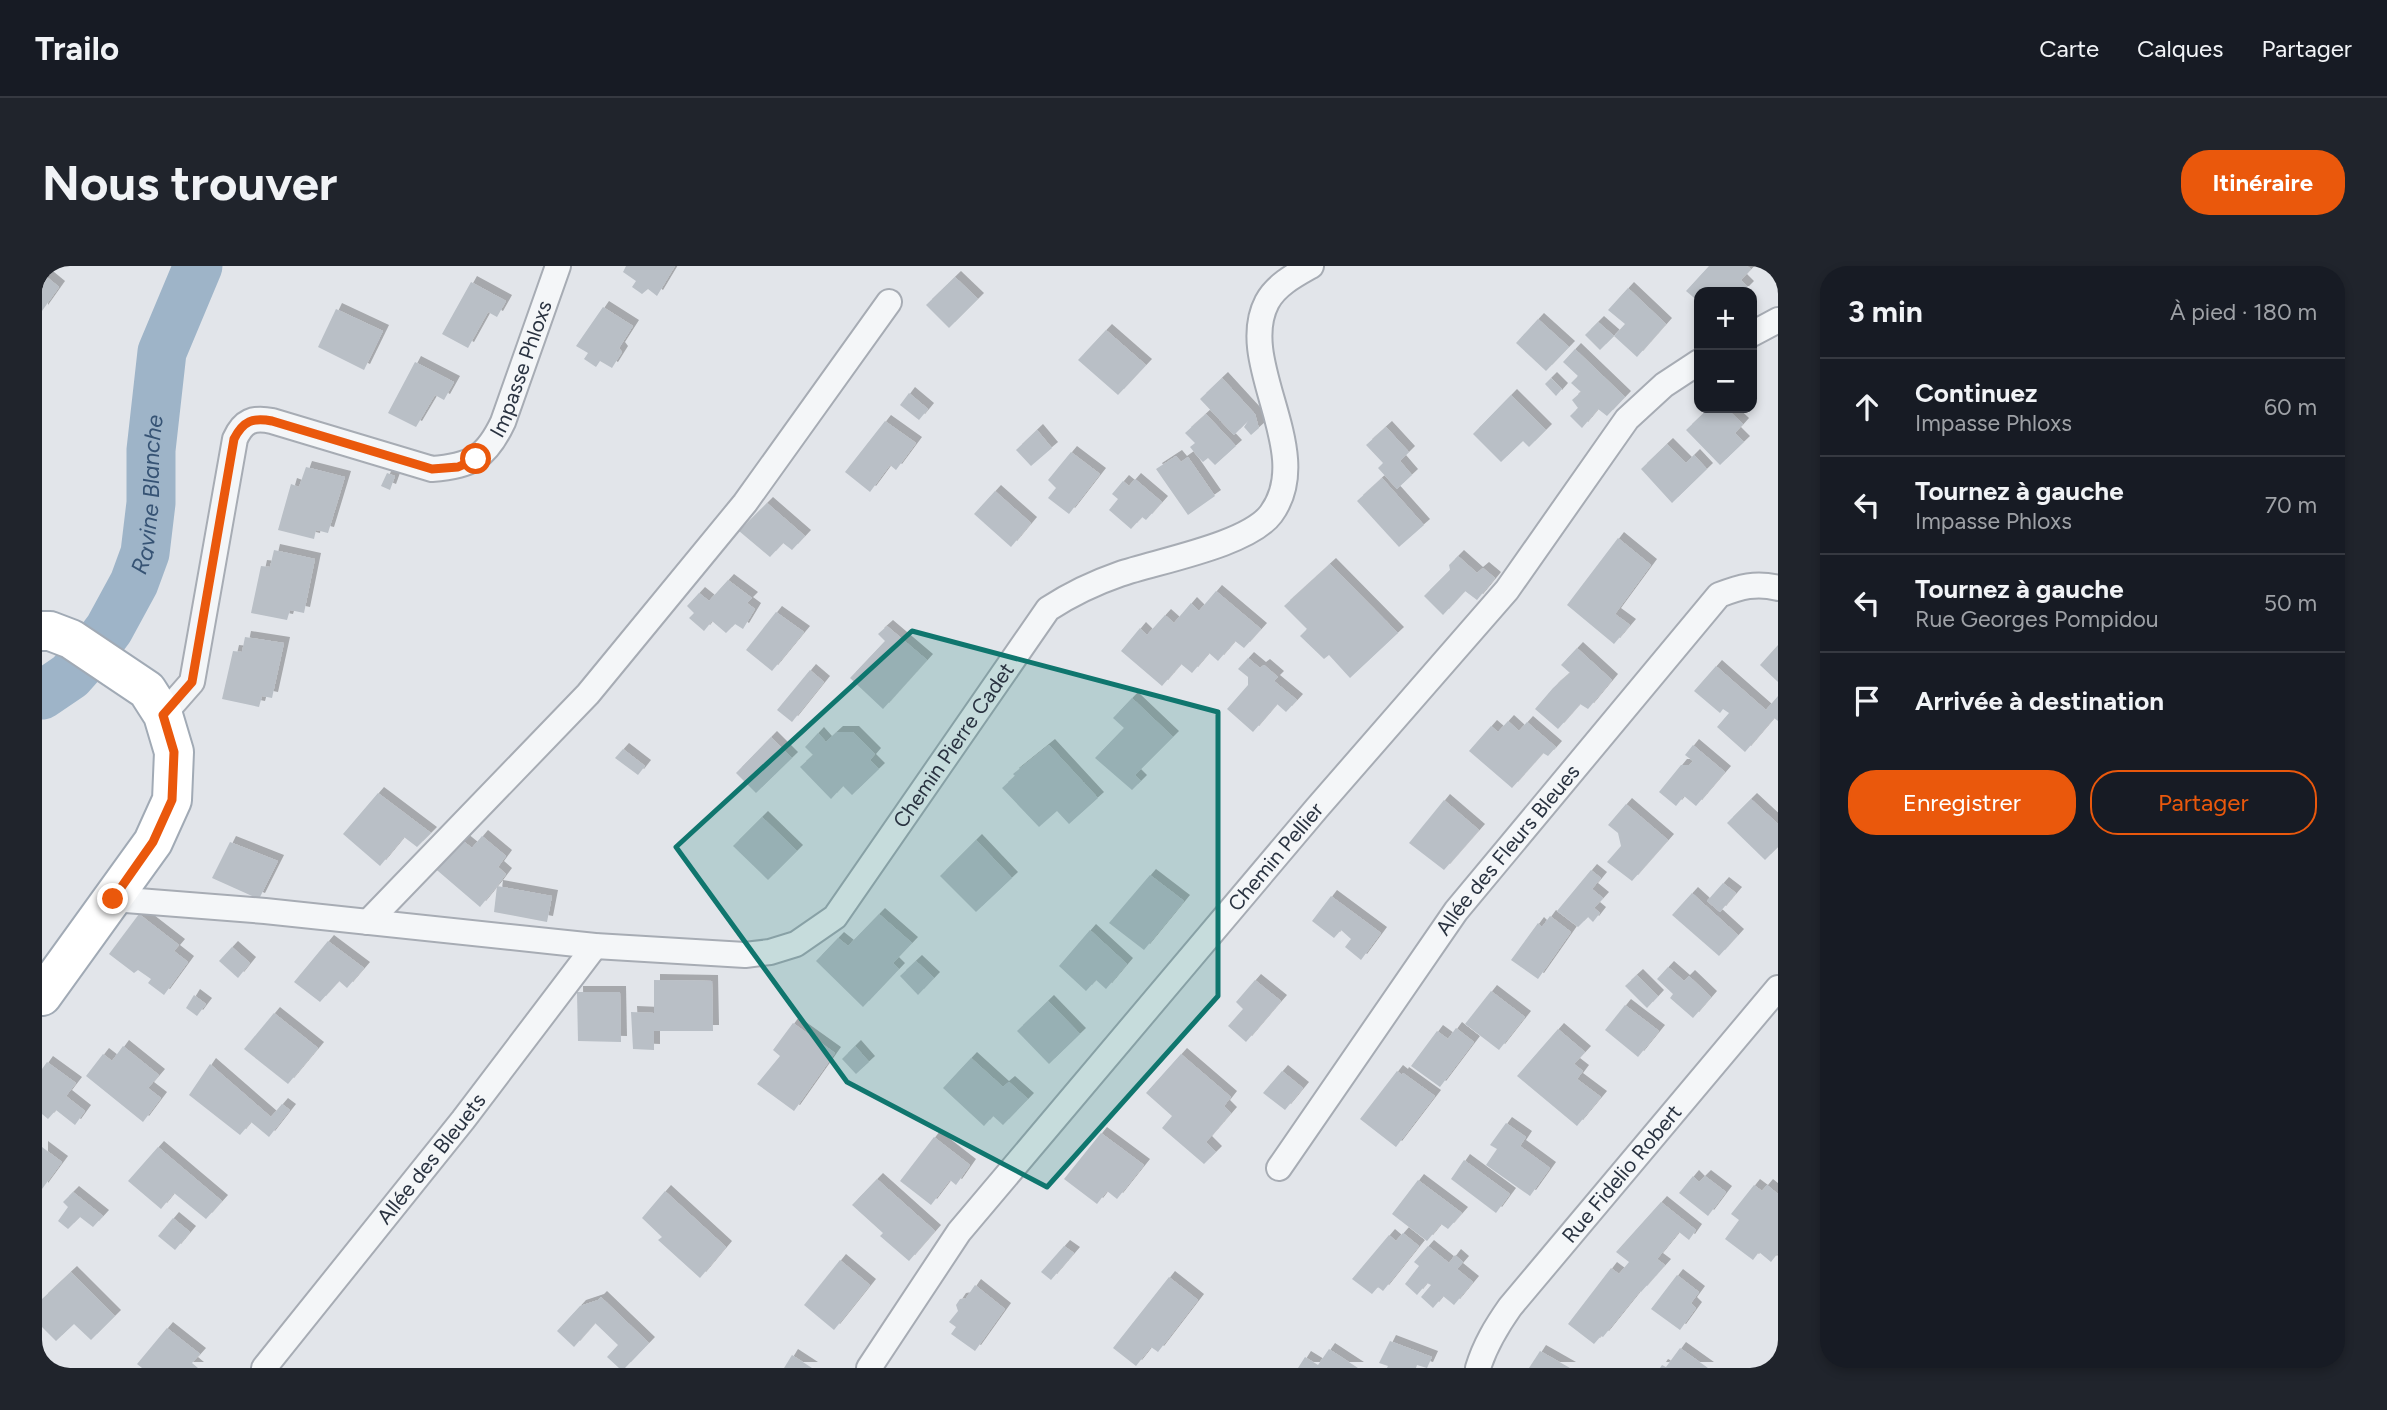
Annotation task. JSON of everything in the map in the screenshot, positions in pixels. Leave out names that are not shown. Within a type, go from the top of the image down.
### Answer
[{"type":"main road","points":[[42,996],[153,842],[172,800],[174,752],[155,703],[71,639],[46,631]]},
{"type":"street","name":"Impasse Phloxs","points":[[155,703],[192,682],[234,439],[240,428],[249,420],[272,421],[432,469],[458,467],[476,459],[494,442],[503,422],[558,266]]},
{"type":"street","name":"Chemin Pierre Cadet","points":[[113,899],[596,946],[745,955],[770,952],[796,944],[835,917],[1048,608],[1075,592],[1119,574],[1248,533],[1271,514],[1283,491],[1285,463],[1281,434],[1259,344],[1260,321],[1267,302],[1282,284],[1311,266]]},
{"type":"street","points":[[368,922],[588,694],[745,503],[889,302]]},
{"type":"street","points":[[1757,331],[1778,320]]},
{"type":"street","name":"Chemin Pellier","points":[[869,1368],[959,1232],[1317,808],[1507,590],[1627,419],[1664,386],[1694,365]]},
{"type":"street","name":"Allée des Fleurs Bleues","points":[[1279,1168],[1456,911],[1719,595],[1740,586],[1763,584],[1778,588]]},
{"type":"street","name":"Allée des Bleuets","points":[[264,1368],[463,1120],[596,946]]},
{"type":"street","name":"Rue Fidelio Robert","points":[[1478,1368],[1489,1340],[1510,1307],[1778,988]]},
{"type":"highlighted area","points":[[912,631],[1218,712],[1218,996],[1047,1187],[847,1082],[676,847]]},
{"type":"building","points":[[626,266],[675,266],[657,296],[648,289],[642,294],[632,287],[636,281],[623,272]]},
{"type":"building","points":[[1709,266],[1747,266],[1751,269],[1741,280],[1748,287],[1694,287],[1694,298],[1686,291]]},
{"type":"building","points":[[42,273],[59,287],[42,311]]},
{"type":"building","points":[[955,277],[978,299],[949,328],[926,305]]},
{"type":"building","points":[[471,282],[506,301],[497,317],[488,312],[468,348],[442,334]]},
{"type":"building","points":[[1628,288],[1666,324],[1637,357],[1614,336],[1625,324],[1608,310]]},
{"type":"building","points":[[603,307],[633,326],[619,348],[622,352],[612,368],[600,361],[596,367],[584,359],[588,353],[576,346]]},
{"type":"building","points":[[336,309],[383,331],[364,370],[318,347]]},
{"type":"building","points":[[1538,319],[1569,347],[1546,371],[1516,343]]},
{"type":"building","points":[[1598,322],[1614,336],[1600,350],[1585,335]]},
{"type":"building","points":[[1106,330],[1146,365],[1118,395],[1078,360]]},
{"type":"building","points":[[1575,349],[1625,397],[1607,416],[1598,409],[1582,428],[1570,416],[1578,408],[1572,400],[1581,392],[1571,383],[1578,376],[1563,362]]},
{"type":"building","points":[[415,362],[454,382],[444,400],[435,395],[416,427],[388,413]]},
{"type":"building","points":[[1222,378],[1255,414],[1259,428],[1251,435],[1244,427],[1248,421],[1234,435],[1200,399]]},
{"type":"building","points":[[1551,378],[1562,389],[1556,396],[1545,384]]},
{"type":"building","points":[[909,393],[928,409],[919,420],[900,405]]},
{"type":"building","points":[[1511,395],[1546,430],[1529,447],[1523,441],[1501,462],[1473,434]]},
{"type":"building","points":[[1704,413],[1731,413],[1743,424],[1735,433],[1744,442],[1720,465],[1686,430]]},
{"type":"building","points":[[1206,414],[1236,446],[1215,465],[1208,458],[1203,462],[1198,457],[1190,447],[1195,443],[1185,433]]},
{"type":"building","points":[[885,421],[916,443],[896,470],[890,465],[870,492],[845,472]]},
{"type":"building","points":[[1386,427],[1409,452],[1400,461],[1412,475],[1397,489],[1378,468],[1383,463],[1366,445]]},
{"type":"building","points":[[1037,430],[1052,448],[1031,466],[1016,450]]},
{"type":"building","points":[[1667,444],[1686,463],[1694,455],[1707,469],[1672,503],[1641,469]]},
{"type":"building","points":[[1071,452],[1100,474],[1069,514],[1048,498],[1056,488],[1048,480]]},
{"type":"building","points":[[1176,456],[1181,462],[1188,457],[1215,496],[1188,515],[1156,469]]},
{"type":"building","points":[[306,467],[345,477],[328,533],[316,530],[314,539],[278,530],[291,484],[299,487]]},
{"type":"building","points":[[387,473],[395,476],[390,490],[381,486]]},
{"type":"building","points":[[1382,478],[1424,525],[1399,547],[1357,501]]},
{"type":"building","points":[[1135,479],[1162,502],[1146,520],[1142,517],[1131,529],[1109,510],[1118,499],[1112,494],[1123,481],[1129,486]]},
{"type":"building","points":[[995,491],[1031,523],[1011,547],[974,514]]},
{"type":"building","points":[[767,503],[805,536],[792,550],[783,543],[770,557],[739,531]]},
{"type":"building","points":[[1618,538],[1651,565],[1615,614],[1630,625],[1614,644],[1567,605]]},
{"type":"building","points":[[274,550],[315,559],[304,613],[290,610],[287,620],[251,613],[261,566],[270,567]]},
{"type":"building","points":[[1458,556],[1477,573],[1483,568],[1495,578],[1477,600],[1465,591],[1443,615],[1424,596],[1450,570],[1449,565]]},
{"type":"building","points":[[1330,564],[1398,633],[1350,678],[1329,655],[1324,659],[1300,636],[1307,629],[1284,606]]},
{"type":"building","points":[[728,580],[752,598],[747,603],[755,609],[743,629],[735,624],[726,633],[712,621],[704,631],[689,618],[694,613],[687,606],[699,593],[709,601]]},
{"type":"building","points":[[1216,591],[1261,629],[1244,648],[1235,641],[1218,661],[1209,653],[1192,673],[1181,664],[1162,686],[1121,651],[1140,628],[1147,635],[1165,615],[1174,623],[1191,603],[1199,611]]},
{"type":"building","points":[[776,612],[804,632],[772,671],[746,650]]},
{"type":"building","points":[[887,626],[927,660],[883,709],[850,678],[885,641],[878,634]]},
{"type":"building","points":[[245,637],[284,643],[272,698],[262,696],[259,707],[222,699],[233,651],[242,652]]},
{"type":"building","points":[[1778,645],[1778,682],[1760,665]]},
{"type":"building","points":[[1577,648],[1612,680],[1588,709],[1580,704],[1558,729],[1535,709],[1570,673],[1561,665]]},
{"type":"building","points":[[1248,658],[1260,668],[1264,665],[1278,677],[1274,681],[1297,700],[1286,712],[1277,704],[1253,732],[1227,709],[1248,685],[1248,677],[1238,669]]},
{"type":"building","points":[[1716,666],[1766,710],[1778,696],[1778,721],[1774,718],[1745,752],[1717,727],[1729,713],[1723,709],[1720,713],[1694,691]]},
{"type":"building","points":[[810,670],[824,682],[792,722],[777,710]]},
{"type":"building","points":[[1132,698],[1173,737],[1135,775],[1141,781],[1132,790],[1095,758],[1124,728],[1113,718]]},
{"type":"building","points":[[1508,721],[1519,731],[1527,722],[1556,747],[1548,756],[1543,753],[1512,788],[1469,751],[1491,726],[1498,732]]},
{"type":"building","points":[[837,732],[853,732],[875,754],[870,760],[879,769],[852,795],[843,786],[831,799],[800,767],[813,755],[805,747],[818,733],[826,742]]},
{"type":"building","points":[[771,737],[792,758],[756,793],[736,773]]},
{"type":"building","points":[[1049,745],[1098,798],[1069,824],[1057,811],[1039,827],[1002,788],[1015,776],[1013,774]]},
{"type":"building","points":[[1693,745],[1725,772],[1696,806],[1684,796],[1676,806],[1659,792],[1681,765],[1689,765],[1693,761],[1685,755]]},
{"type":"building","points":[[623,749],[645,766],[638,775],[615,758]]},
{"type":"building","points":[[378,793],[431,833],[417,847],[404,837],[380,866],[343,834]]},
{"type":"building","points":[[1751,799],[1778,824],[1778,847],[1765,860],[1727,823]]},
{"type":"building","points":[[1444,800],[1479,830],[1444,870],[1409,843]]},
{"type":"building","points":[[1626,804],[1668,840],[1632,881],[1607,862],[1621,846],[1618,833],[1608,825]]},
{"type":"building","points":[[762,817],[797,851],[768,880],[733,846]]},
{"type":"building","points":[[456,835],[472,848],[482,836],[506,856],[498,867],[506,874],[480,907],[431,865]]},
{"type":"building","points":[[976,840],[1012,878],[976,912],[940,876]]},
{"type":"building","points":[[230,842],[278,861],[259,899],[212,878]]},
{"type":"building","points":[[1591,870],[1601,878],[1592,889],[1603,898],[1594,908],[1600,913],[1593,922],[1588,917],[1578,927],[1557,911]]},
{"type":"building","points":[[1150,875],[1184,901],[1144,950],[1109,923]]},
{"type":"building","points":[[1723,883],[1736,893],[1720,912],[1707,901]]},
{"type":"building","points":[[497,886],[552,896],[547,922],[494,912]]},
{"type":"building","points":[[1692,893],[1738,935],[1719,956],[1672,915]]},
{"type":"building","points":[[1331,896],[1381,933],[1361,960],[1345,947],[1351,939],[1341,930],[1334,938],[1312,921]]},
{"type":"building","points":[[139,914],[179,945],[174,951],[188,962],[164,995],[148,983],[151,979],[138,970],[134,973],[109,954]]},
{"type":"building","points":[[879,914],[912,943],[893,963],[899,969],[863,1007],[816,961],[838,938],[848,946]]},
{"type":"building","points":[[1550,916],[1571,932],[1538,979],[1511,960],[1538,923],[1542,927]]},
{"type":"building","points":[[1090,930],[1127,964],[1106,989],[1096,980],[1086,991],[1059,966]]},
{"type":"building","points":[[328,941],[364,968],[347,988],[339,981],[320,1002],[294,982]]},
{"type":"building","points":[[232,947],[250,963],[238,978],[219,961]]},
{"type":"building","points":[[916,961],[934,978],[918,995],[900,976]]},
{"type":"building","points":[[1668,967],[1684,981],[1689,976],[1711,997],[1693,1018],[1670,998],[1673,994],[1657,979]]},
{"type":"building","points":[[1637,975],[1658,996],[1647,1008],[1625,986]]},
{"type":"building","points":[[654,980],[712,981],[713,1031],[654,1031],[654,1050],[633,1049],[631,1012],[654,1013]]},
{"type":"building","points":[[1255,980],[1281,1001],[1246,1042],[1228,1026],[1243,1009],[1236,1002]]},
{"type":"building","points":[[1491,991],[1525,1017],[1499,1050],[1465,1024]]},
{"type":"building","points":[[577,992],[620,992],[621,1042],[578,1041]]},
{"type":"building","points":[[194,995],[206,1004],[197,1016],[186,1008]]},
{"type":"building","points":[[1048,1001],[1080,1034],[1049,1064],[1017,1031]]},
{"type":"building","points":[[1625,1005],[1659,1031],[1638,1057],[1605,1030]]},
{"type":"building","points":[[274,1013],[318,1048],[288,1084],[244,1049]]},
{"type":"building","points":[[793,1023],[835,1053],[794,1111],[757,1084],[780,1056],[773,1050]]},
{"type":"building","points":[[1456,1028],[1474,1042],[1440,1087],[1411,1066],[1437,1031],[1448,1039]]},
{"type":"building","points":[[1558,1029],[1585,1052],[1574,1064],[1583,1071],[1577,1079],[1601,1097],[1577,1126],[1517,1076]]},
{"type":"building","points":[[123,1046],[159,1075],[148,1088],[161,1098],[143,1122],[86,1076],[103,1054],[112,1061]]},
{"type":"building","points":[[855,1046],[869,1062],[856,1074],[842,1059]]},
{"type":"building","points":[[1181,1054],[1231,1097],[1224,1106],[1231,1113],[1206,1142],[1216,1152],[1204,1164],[1162,1128],[1172,1116],[1146,1093]]},
{"type":"building","points":[[971,1058],[1003,1087],[1009,1082],[1028,1099],[1003,1125],[993,1116],[984,1126],[943,1088]]},
{"type":"building","points":[[47,1062],[76,1083],[66,1096],[85,1111],[75,1125],[56,1110],[48,1119],[42,1114],[42,1069]]},
{"type":"building","points":[[210,1064],[271,1117],[282,1104],[290,1110],[269,1137],[251,1122],[240,1135],[189,1095]]},
{"type":"building","points":[[1282,1071],[1303,1088],[1285,1110],[1263,1093]]},
{"type":"building","points":[[1397,1071],[1435,1096],[1396,1147],[1360,1119]]},
{"type":"building","points":[[1506,1123],[1526,1137],[1520,1146],[1550,1168],[1530,1196],[1486,1165],[1497,1149],[1490,1145]]},
{"type":"building","points":[[1101,1133],[1144,1165],[1117,1199],[1107,1191],[1097,1204],[1064,1179]]},
{"type":"building","points":[[934,1137],[970,1165],[956,1185],[950,1180],[931,1205],[900,1181]]},
{"type":"building","points":[[42,1147],[62,1162],[42,1189]]},
{"type":"building","points":[[158,1147],[222,1201],[206,1219],[174,1193],[161,1209],[128,1181]]},
{"type":"building","points":[[1464,1160],[1510,1194],[1496,1213],[1451,1179]]},
{"type":"building","points":[[1693,1176],[1699,1182],[1705,1176],[1726,1192],[1708,1216],[1679,1193]]},
{"type":"building","points":[[877,1179],[935,1231],[909,1261],[880,1236],[883,1233],[852,1205]]},
{"type":"building","points":[[1418,1180],[1462,1213],[1448,1229],[1441,1224],[1427,1241],[1392,1214]]},
{"type":"building","points":[[1754,1185],[1762,1191],[1767,1185],[1778,1194],[1778,1253],[1771,1262],[1759,1252],[1753,1260],[1725,1239],[1739,1220],[1731,1214]]},
{"type":"building","points":[[665,1191],[726,1247],[700,1278],[658,1240],[662,1237],[642,1218]]},
{"type":"building","points":[[73,1192],[103,1216],[93,1227],[80,1217],[68,1229],[58,1221],[68,1207],[63,1202]]},
{"type":"building","points":[[1661,1202],[1696,1230],[1689,1240],[1679,1232],[1657,1259],[1665,1265],[1594,1344],[1568,1324],[1611,1268],[1619,1274],[1629,1262],[1616,1252]]},
{"type":"building","points":[[173,1218],[190,1232],[175,1250],[158,1236]]},
{"type":"building","points":[[1403,1233],[1419,1246],[1383,1291],[1378,1287],[1372,1294],[1352,1279],[1389,1235],[1396,1241]]},
{"type":"building","points":[[1064,1246],[1074,1253],[1051,1280],[1041,1272]]},
{"type":"building","points":[[1428,1246],[1449,1263],[1455,1255],[1463,1262],[1457,1269],[1473,1282],[1454,1305],[1443,1296],[1433,1308],[1421,1297],[1431,1285],[1427,1283],[1417,1295],[1405,1284],[1419,1266],[1414,1262]]},
{"type":"building","points":[[840,1260],[870,1285],[834,1330],[804,1305]]},
{"type":"building","points":[[71,1272],[115,1316],[91,1340],[74,1324],[56,1341],[42,1327],[42,1299]]},
{"type":"building","points":[[1677,1275],[1699,1292],[1691,1303],[1696,1308],[1680,1330],[1651,1309]]},
{"type":"building","points":[[1169,1277],[1198,1300],[1158,1352],[1151,1347],[1136,1366],[1113,1348]]},
{"type":"building","points":[[975,1285],[1005,1309],[975,1351],[951,1334],[956,1327],[949,1322],[958,1311],[956,1305],[960,1299],[966,1298]]},
{"type":"building","points":[[601,1297],[649,1343],[625,1368],[619,1368],[607,1357],[618,1345],[595,1323],[574,1347],[557,1331],[580,1306]]},
{"type":"building","points":[[167,1328],[200,1354],[192,1363],[198,1368],[142,1368],[137,1364]]},
{"type":"building","points":[[1390,1341],[1432,1357],[1427,1368],[1417,1365],[1416,1368],[1387,1368],[1388,1366],[1379,1363]]},
{"type":"building","points":[[1680,1348],[1708,1368],[1660,1368],[1662,1365],[1666,1367]]},
{"type":"building","points":[[1329,1349],[1358,1368],[1298,1368],[1305,1357],[1318,1365]]},
{"type":"building","points":[[1540,1351],[1570,1368],[1529,1368]]},
{"type":"building","points":[[792,1355],[812,1368],[784,1368]]},
{"type":"waterway","name":"Ravine Blanche","points":[[42,695],[70,676],[109,629],[134,583],[145,553],[151,503],[151,450],[162,352],[198,266]]},
{"type":"route","points":[[113,899],[153,842],[172,800],[174,752],[163,715],[182,697],[192,682],[234,439],[240,428],[249,420],[272,421],[432,469],[458,467],[476,459]]}]
